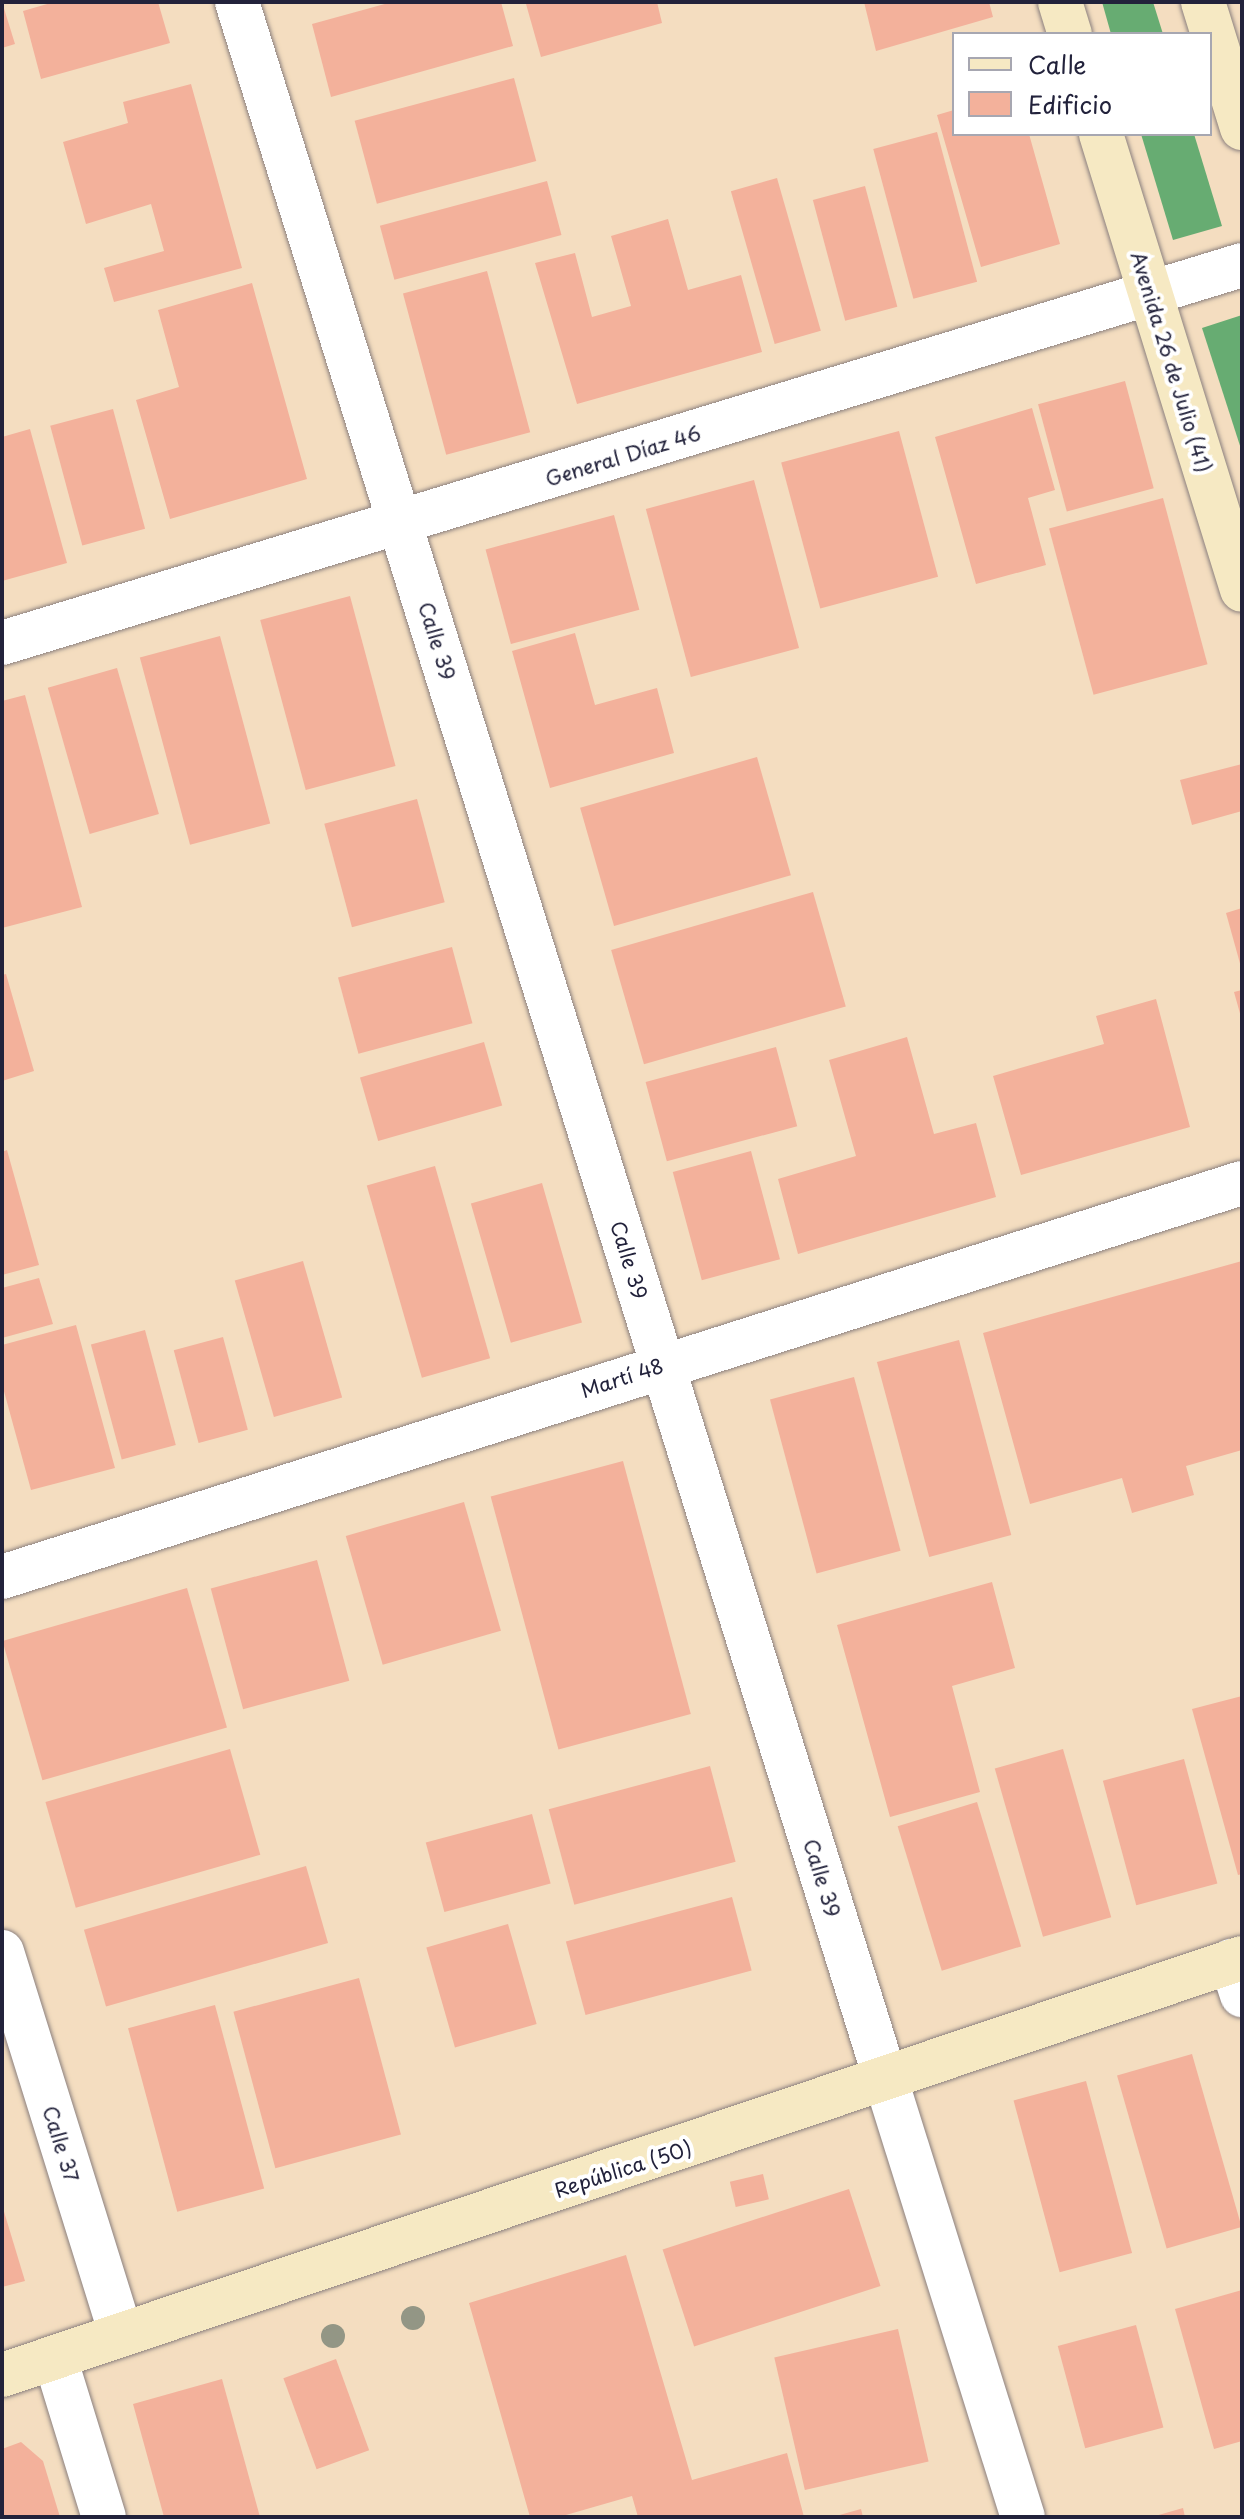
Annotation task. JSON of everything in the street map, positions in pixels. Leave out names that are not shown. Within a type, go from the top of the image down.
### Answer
[{"type":"main road","points":[[1060,2],[1069,32]]},
{"type":"main road","points":[[1203,2],[1242,128]]},
{"type":"main road","name":"Avenida 26 de Julio (41)","points":[[1102,136],[1242,590]]},
{"type":"main road","name":"República (50)","points":[[2,2375],[885,2077],[1238,1971]]},
{"type":"street","name":"Calle 39","points":[[237,2],[1023,2517]]},
{"type":"street","name":"General Díaz 46","points":[[2,643],[400,525],[1242,265]]},
{"type":"street","name":"Martí 48","points":[[2,1577],[1242,1183]]},
{"type":"street","name":"Calle 37","points":[[2,1952],[121,2335]]},
{"type":"street","points":[[55,2358],[104,2517]]},
{"type":"green space","points":[[1102,2],[1153,2],[1162,32],[1110,32]]},
{"type":"green space","points":[[1142,136],[1195,136],[1222,226],[1173,240]]},
{"type":"green space","points":[[1242,315],[1242,452],[1202,328]]},
{"type":"building","points":[[2,2],[15,44],[2,48]]},
{"type":"building","points":[[54,2],[158,2],[170,43],[41,79],[23,11]]},
{"type":"building","points":[[392,2],[501,2],[513,46],[331,97],[312,24]]},
{"type":"building","points":[[657,2],[662,23],[541,57],[526,4]]},
{"type":"building","points":[[864,2],[989,2],[993,17],[876,51]]},
{"type":"building","points":[[514,78],[536,161],[377,204],[355,121]]},
{"type":"building","points":[[191,84],[242,268],[114,302],[104,268],[164,251],[151,204],[86,224],[63,142],[128,123],[123,102]]},
{"type":"building","points":[[952,111],[952,136],[1030,136],[1060,244],[981,267],[937,115]]},
{"type":"building","points":[[937,132],[977,282],[913,299],[873,149]]},
{"type":"building","points":[[777,178],[821,331],[775,344],[731,191]]},
{"type":"building","points":[[547,181],[561,235],[394,280],[380,226]]},
{"type":"building","points":[[865,186],[897,307],[845,321],[813,200]]},
{"type":"building","points":[[668,219],[688,290],[741,275],[762,352],[577,404],[535,263],[575,253],[592,317],[631,306],[611,236]]},
{"type":"building","points":[[487,271],[530,432],[446,455],[403,294]]},
{"type":"building","points":[[252,283],[307,479],[170,519],[136,400],[179,387],[158,310]]},
{"type":"building","points":[[1125,381],[1154,488],[1067,512],[1038,404]]},
{"type":"building","points":[[1032,408],[1055,490],[1028,498],[1046,565],[976,584],[935,437]]},
{"type":"building","points":[[113,409],[145,529],[82,546],[50,426]]},
{"type":"building","points":[[30,429],[67,563],[2,581],[2,437]]},
{"type":"building","points":[[899,431],[938,577],[820,608],[781,463]]},
{"type":"building","points":[[754,480],[799,648],[691,677],[646,509]]},
{"type":"building","points":[[1163,498],[1208,664],[1094,695],[1049,529]]},
{"type":"building","points":[[614,515],[639,610],[511,644],[486,549]]},
{"type":"building","points":[[350,596],[396,766],[306,790],[260,620]]},
{"type":"building","points":[[575,633],[595,705],[657,688],[674,753],[550,788],[512,651]]},
{"type":"building","points":[[220,636],[270,823],[190,845],[140,657]]},
{"type":"building","points":[[117,668],[159,814],[90,834],[48,688]]},
{"type":"building","points":[[25,695],[82,907],[2,928],[2,701]]},
{"type":"building","points":[[757,757],[791,875],[614,926],[580,808]]},
{"type":"building","points":[[1242,764],[1242,811],[1192,825],[1180,780]]},
{"type":"building","points":[[417,799],[445,902],[352,927],[324,824]]},
{"type":"building","points":[[813,892],[846,1006],[644,1064],[611,950]]},
{"type":"building","points":[[1242,908],[1242,966],[1241,967],[1226,913]]},
{"type":"building","points":[[452,947],[472,1023],[358,1054],[338,978]]},
{"type":"building","points":[[6,974],[34,1071],[2,1081],[2,975]]},
{"type":"building","points":[[1242,990],[1242,1017],[1241,1017],[1234,992]]},
{"type":"building","points":[[1156,999],[1190,1127],[1021,1175],[993,1076],[1104,1044],[1096,1016]]},
{"type":"building","points":[[907,1037],[934,1134],[976,1123],[996,1197],[798,1254],[778,1179],[856,1156],[829,1060]]},
{"type":"building","points":[[484,1042],[502,1105],[378,1141],[360,1078]]},
{"type":"building","points":[[776,1047],[797,1126],[667,1161],[646,1082]]},
{"type":"building","points":[[7,1150],[39,1265],[2,1275],[2,1152]]},
{"type":"building","points":[[751,1151],[780,1259],[702,1280],[673,1172]]},
{"type":"building","points":[[435,1166],[490,1358],[422,1378],[367,1186]]},
{"type":"building","points":[[542,1183],[582,1322],[511,1343],[471,1203]]},
{"type":"building","points":[[303,1261],[342,1397],[274,1417],[235,1281]]},
{"type":"building","points":[[1242,1261],[1242,1450],[1186,1466],[1194,1495],[1132,1513],[1122,1478],[1030,1504],[983,1333]]},
{"type":"building","points":[[39,1278],[53,1324],[2,1338],[2,1288]]},
{"type":"building","points":[[76,1325],[115,1468],[31,1490],[2,1384],[2,1345]]},
{"type":"building","points":[[145,1330],[176,1445],[122,1459],[91,1344]]},
{"type":"building","points":[[223,1337],[248,1430],[199,1443],[174,1350]]},
{"type":"building","points":[[959,1340],[1011,1535],[929,1557],[877,1362]]},
{"type":"building","points":[[854,1377],[901,1551],[817,1573],[770,1400]]},
{"type":"building","points":[[623,1461],[691,1714],[558,1750],[491,1496]]},
{"type":"building","points":[[464,1502],[501,1631],[383,1665],[346,1536]]},
{"type":"building","points":[[317,1560],[349,1681],[243,1709],[211,1588]]},
{"type":"building","points":[[992,1582],[1015,1668],[952,1686],[980,1792],[890,1817],[837,1625]]},
{"type":"building","points":[[187,1588],[227,1727],[42,1780],[2,1641]]},
{"type":"building","points":[[1242,1696],[1242,1874],[1238,1875],[1192,1709]]},
{"type":"building","points":[[230,1749],[260,1855],[76,1908],[45,1802]]},
{"type":"building","points":[[1063,1749],[1111,1917],[1043,1937],[995,1769]]},
{"type":"building","points":[[1184,1759],[1217,1884],[1136,1905],[1103,1781]]},
{"type":"building","points":[[710,1766],[736,1862],[574,1905],[549,1809]]},
{"type":"building","points":[[977,1802],[1021,1946],[942,1971],[898,1826]]},
{"type":"building","points":[[532,1814],[551,1884],[444,1912],[426,1842]]},
{"type":"building","points":[[306,1866],[328,1943],[106,2007],[84,1930]]},
{"type":"building","points":[[732,1897],[752,1970],[586,2015],[566,1942]]},
{"type":"building","points":[[508,1924],[537,2024],[455,2047],[426,1947]]},
{"type":"building","points":[[359,1978],[401,2134],[275,2168],[233,2012]]},
{"type":"building","points":[[215,2005],[264,2189],[177,2212],[128,2028]]},
{"type":"building","points":[[1192,2054],[1242,2227],[1167,2249],[1117,2075]]},
{"type":"building","points":[[1086,2081],[1132,2253],[1060,2272],[1014,2100]]},
{"type":"building","points":[[763,2174],[769,2199],[736,2207],[730,2182]]},
{"type":"building","points":[[849,2189],[881,2286],[694,2347],[663,2250]]},
{"type":"building","points":[[2,2205],[25,2281],[2,2287]]},
{"type":"building","points":[[626,2255],[692,2480],[787,2453],[804,2517],[638,2517],[632,2496],[559,2517],[530,2517],[469,2303]]},
{"type":"building","points":[[1242,2290],[1242,2441],[1214,2449],[1175,2309]]},
{"type":"building","points":[[1136,2325],[1163,2427],[1085,2448],[1058,2346]]},
{"type":"building","points":[[898,2329],[929,2462],[805,2490],[774,2358]]},
{"type":"building","points":[[336,2359],[369,2450],[317,2469],[283,2378]]},
{"type":"building","points":[[222,2379],[260,2517],[164,2517],[133,2404]]},
{"type":"building","points":[[21,2442],[43,2461],[60,2517],[2,2517],[2,2449]]},
{"type":"building","points":[[1183,2508],[1185,2517],[1155,2517],[1155,2516]]},
{"type":"building","points":[[861,2509],[863,2517],[836,2517],[836,2516]]}]
